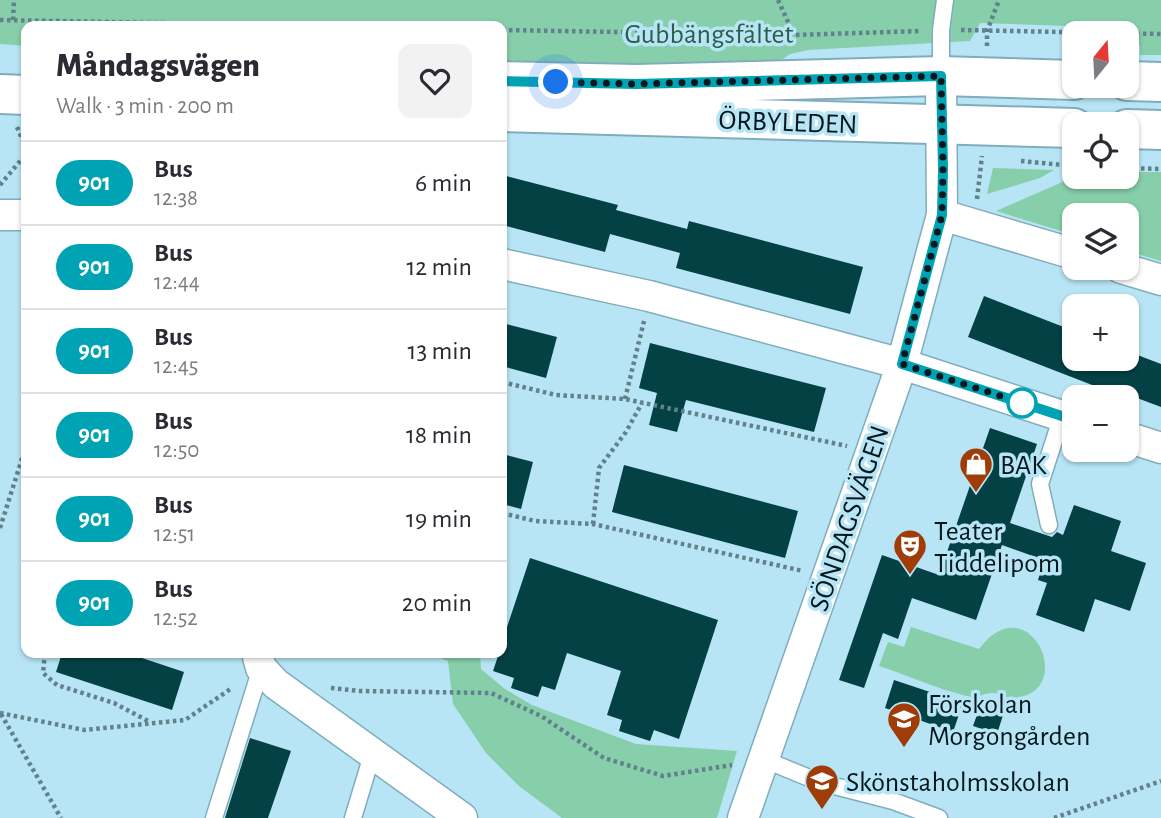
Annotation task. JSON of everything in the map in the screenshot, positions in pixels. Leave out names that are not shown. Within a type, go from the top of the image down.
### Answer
[{"type":"main road","points":[[0,69],[21,70]]},
{"type":"main road","name":"ÖRBYLEDEN","points":[[507,81],[636,84],[941,76],[1062,80]]},
{"type":"main road","points":[[1139,81],[1161,82]]},
{"type":"main road","name":"ÖRBYLEDEN","points":[[507,112],[1062,128]]},
{"type":"main road","points":[[1139,129],[1161,130]]},
{"type":"street","name":"SÖNDAGSVÄGEN","points":[[743,818],[902,364],[942,215],[941,76]]},
{"type":"street","points":[[0,215],[21,215]]},
{"type":"street","points":[[942,215],[1062,250]]},
{"type":"street","points":[[507,265],[649,296],[902,364],[1062,416]]},
{"type":"street","points":[[1139,273],[1161,280]]},
{"type":"street","points":[[1139,441],[1161,448]]},
{"type":"street","points":[[259,660],[276,684],[462,818]]},
{"type":"lane","points":[[941,76],[941,30],[945,0]]},
{"type":"lane","points":[[1048,525],[1040,484],[1062,432]]},
{"type":"lane","points":[[214,818],[259,660]]},
{"type":"lane","points":[[353,818],[372,755]]},
{"type":"lane","points":[[763,759],[819,782],[893,801],[939,818]]},
{"type":"path","points":[[13,20],[14,0]]},
{"type":"path","points":[[778,0],[794,35]]},
{"type":"path","points":[[987,31],[999,0]]},
{"type":"path","points":[[0,20],[64,21]]},
{"type":"path","points":[[507,30],[794,35],[941,30],[1161,34]]},
{"type":"path","points":[[13,103],[21,131]]},
{"type":"path","points":[[982,158],[995,159]]},
{"type":"path","points":[[0,185],[21,160]]},
{"type":"path","points":[[1008,160],[1062,165]]},
{"type":"path","points":[[1139,168],[1161,169]]},
{"type":"path","points":[[625,399],[649,296]]},
{"type":"path","points":[[507,383],[556,396],[625,399],[872,451]]},
{"type":"path","points":[[593,524],[599,468],[626,432],[642,403]]},
{"type":"path","points":[[0,528],[21,462]]},
{"type":"path","points":[[507,514],[535,521],[593,524],[827,577]]},
{"type":"path","points":[[44,658],[43,673],[57,685],[114,703],[152,723]]},
{"type":"path","points":[[0,714],[84,730],[186,720],[259,660]]},
{"type":"path","points":[[290,694],[314,687],[360,691],[491,693],[541,716],[604,758],[663,776],[763,759]]},
{"type":"path","points":[[0,714],[61,818]]},
{"type":"path","points":[[1054,818],[1161,781]]},
{"type":"green space","name":"Gubbängsfältet","points":[[0,0],[1161,0],[1161,55],[1140,55],[1139,21],[1062,21],[1062,26],[980,23],[970,41],[808,50],[790,54],[776,64],[658,67],[507,64],[507,21],[21,21],[21,46],[0,44]]},
{"type":"green space","points":[[993,168],[1054,170],[1040,178],[987,194]]},
{"type":"green space","points":[[1139,172],[1161,172],[1161,261],[1139,255],[1139,203],[1062,203],[1062,231],[996,211],[1062,182],[1062,189],[1139,189]]},
{"type":"green space","points":[[911,627],[979,649],[998,632],[1015,628],[1029,634],[1040,647],[1045,663],[1043,679],[1033,692],[1013,698],[996,693],[972,697],[879,666],[888,642],[904,647]]},
{"type":"green space","points":[[441,658],[480,658],[481,669],[505,689],[532,705],[636,744],[737,751],[717,818],[562,818],[519,786],[486,753],[453,704],[448,661]]},
{"type":"building","points":[[507,176],[618,205],[616,210],[687,229],[689,221],[863,267],[850,314],[676,268],[680,253],[610,234],[605,252],[507,226]]},
{"type":"building","points":[[984,296],[1062,326],[1062,371],[1139,371],[1139,356],[1161,364],[1161,407],[1139,399],[1139,385],[1092,385],[968,337]]},
{"type":"building","points":[[507,324],[557,337],[546,378],[507,367]]},
{"type":"building","points":[[650,343],[826,388],[814,432],[686,400],[677,432],[649,425],[657,393],[639,388]]},
{"type":"building","points":[[990,428],[1037,444],[1010,523],[1052,537],[1057,532],[1063,535],[1074,505],[1121,521],[1111,551],[1146,563],[1130,611],[1095,599],[1084,632],[1036,615],[1047,583],[1038,580],[1044,560],[1002,545],[976,620],[912,598],[898,639],[883,633],[864,688],[839,680],[882,555],[939,575]]},
{"type":"building","points":[[507,455],[533,462],[521,509],[507,505]]},
{"type":"building","points":[[624,465],[798,511],[785,558],[612,512]]},
{"type":"building","points":[[530,558],[718,620],[679,739],[654,730],[650,741],[619,731],[622,720],[607,715],[621,671],[567,653],[555,690],[542,686],[538,697],[511,688],[514,678],[493,671],[497,658],[507,658],[507,627]]},
{"type":"building","points":[[60,658],[142,658],[184,672],[172,710],[56,672]]},
{"type":"building","points":[[894,680],[963,703],[953,732],[885,708]]},
{"type":"building","points":[[982,701],[1005,709],[997,734],[973,726]]},
{"type":"building","points":[[250,738],[291,751],[268,818],[225,818]]},
{"type":"bus line","name":"901","points":[[507,81],[636,84],[941,76],[942,215],[902,364],[1062,416]]},
{"type":"place","name":"BAK","points":[[976,494]]},
{"type":"place","name":"Teater Tiddelipom","points":[[910,576]]},
{"type":"place","name":"Förskolan Morgongården","points":[[904,749]]},
{"type":"place","name":"Skönstaholmsskolan","points":[[822,811]]},
{"type":"route","points":[[556,82],[636,84],[941,76],[942,215],[902,364],[1022,403]]}]
